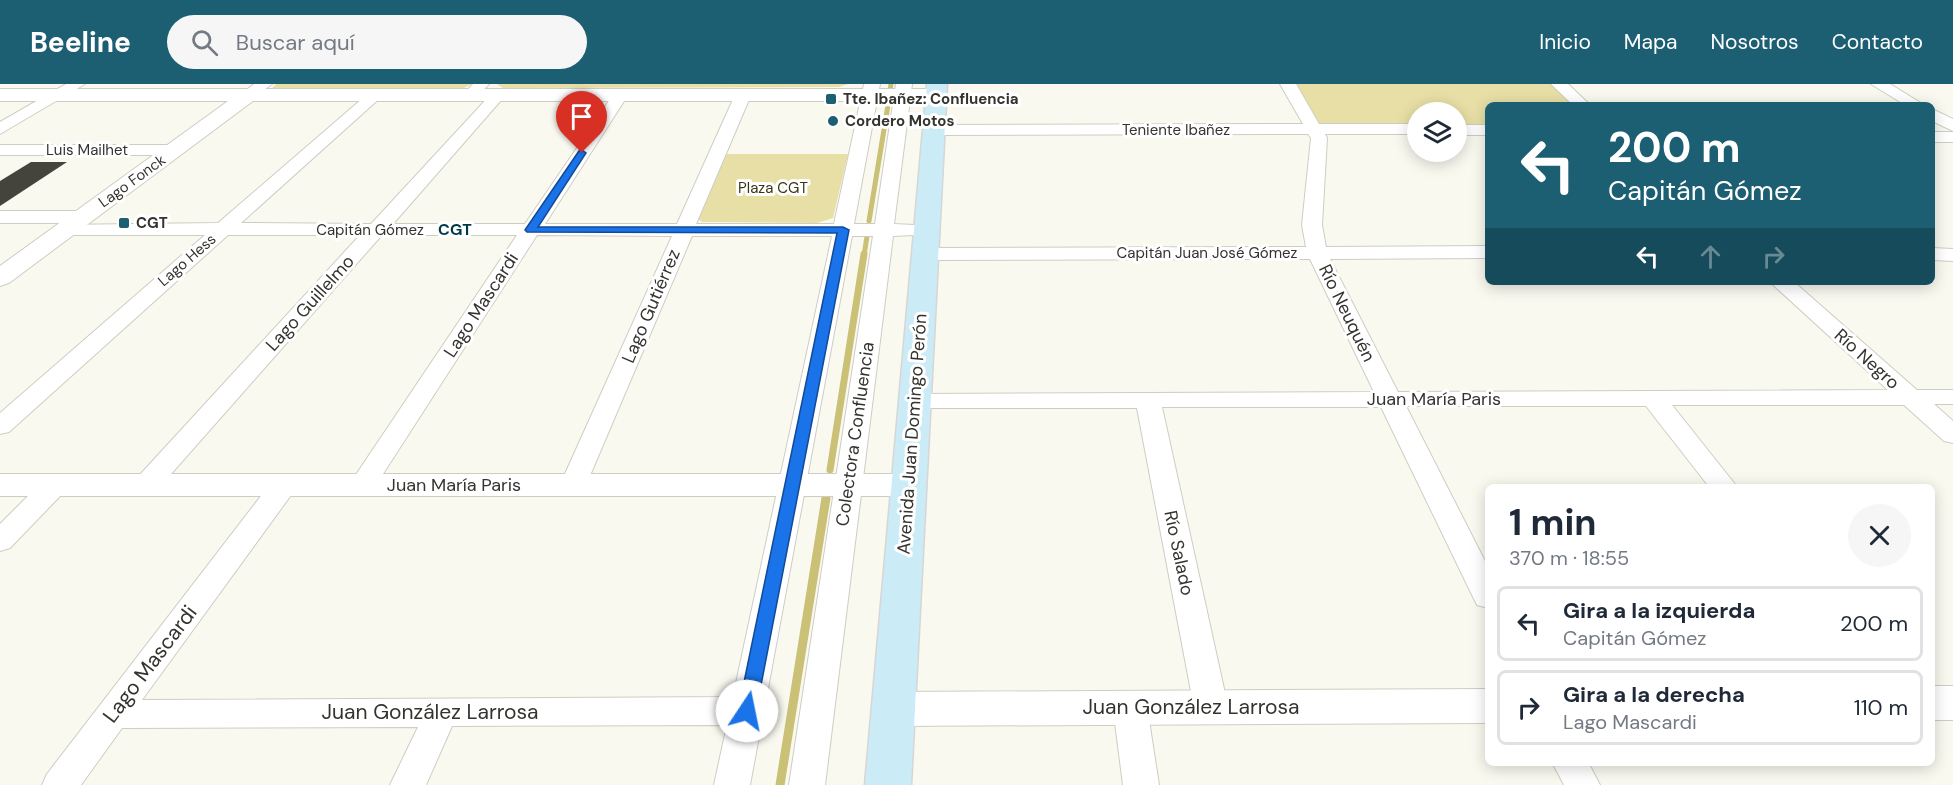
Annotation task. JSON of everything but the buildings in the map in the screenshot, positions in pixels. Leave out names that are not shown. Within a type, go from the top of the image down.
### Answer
[{"type":"main road","name":"Avenida Juan Domingo Perón","points":[[888,785],[937,89]]},
{"type":"street","points":[[0,95],[28,95],[77,84]]},
{"type":"street","name":"Río Neuquén","points":[[1288,84],[1319,138],[1312,225],[1317,252],[1485,591]]},
{"type":"street","points":[[1559,84],[1579,102]]},
{"type":"street","points":[[1879,84],[1911,102]]},
{"type":"street","points":[[0,129],[53,90],[256,90],[375,95],[483,91],[620,95],[743,95],[871,89],[937,89]]},
{"type":"street","points":[[732,785],[871,89]]},
{"type":"street","name":"Colectora Confluencia","points":[[807,785],[903,89]]},
{"type":"street","name":"Lago Fonck","points":[[0,278],[256,90]]},
{"type":"street","name":"Lago Guillelmo","points":[[146,485],[377,230],[483,91]]},
{"type":"street","points":[[0,111],[28,95]]},
{"type":"street","name":"Lago Hess","points":[[0,426],[375,95]]},
{"type":"street","name":"Lago Mascardi","points":[[362,485],[620,95]]},
{"type":"street","name":"Lago Gutiérrez","points":[[573,485],[743,95]]},
{"type":"street","points":[[1935,116],[1953,126]]},
{"type":"street","name":"Teniente Ibañez","points":[[934,130],[1407,129]]},
{"type":"street","points":[[1467,130],[1485,130]]},
{"type":"street","points":[[1935,137],[1953,137]]},
{"type":"street","name":"Luis Mailhet","points":[[0,150],[174,150]]},
{"type":"street","name":"Capitán Gómez","points":[[0,217],[222,230],[883,230],[926,242]]},
{"type":"street","name":"Capitán Juan José Gómez","points":[[926,242],[1317,252],[1485,252]]},
{"type":"street","points":[[1935,255],[1953,255]]},
{"type":"street","name":"Río Negro","points":[[1784,285],[1953,435]]},
{"type":"street","name":"Juan María Paris","points":[[915,401],[1953,397]]},
{"type":"street","points":[[1653,398],[1722,484]]},
{"type":"street","name":"Río Salado","points":[[1148,400],[1211,707]]},
{"type":"street","name":"Juan María Paris","points":[[0,485],[909,485]]},
{"type":"street","points":[[0,541],[55,485]]},
{"type":"street","name":"Lago Mascardi","points":[[60,785],[284,485]]},
{"type":"street","points":[[1935,703],[1953,703]]},
{"type":"street","name":"Juan González Larrosa","points":[[893,709],[1485,706]]},
{"type":"street","points":[[1130,707],[1141,785]]},
{"type":"street","name":"Juan González Larrosa","points":[[113,714],[747,711]]},
{"type":"street","points":[[408,785],[442,712]]},
{"type":"street","points":[[1572,766],[1582,785]]},
{"type":"green space","points":[[276,84],[472,84],[458,91],[271,89]]},
{"type":"green space","points":[[497,84],[848,84],[839,87],[503,88]]},
{"type":"green space","points":[[1288,84],[1551,84],[1570,102],[1485,102],[1485,126],[1467,126],[1467,102],[1407,102],[1407,126],[1314,126]]},
{"type":"green space","name":"Plaza CGT","points":[[725,154],[848,154],[833,218],[817,223],[702,222],[698,219]]},
{"type":"waterway","points":[[890,91],[891,84]]},
{"type":"waterway","points":[[869,221],[889,99]]},
{"type":"waterway","points":[[864,256],[867,236]]},
{"type":"waterway","points":[[830,470],[864,254]]},
{"type":"waterway","points":[[780,785],[826,498]]},
{"type":"place","name":"Tte. Ibañez: Confluencia","points":[[831,99]]},
{"type":"place","name":"Cordero Motos","points":[[833,121]]},
{"type":"place","name":"CGT","points":[[124,223]]},
{"type":"district","name":"CGT","points":[[455,229]]},
{"type":"route","points":[[582,153],[531,230],[843,230],[747,711]]}]
